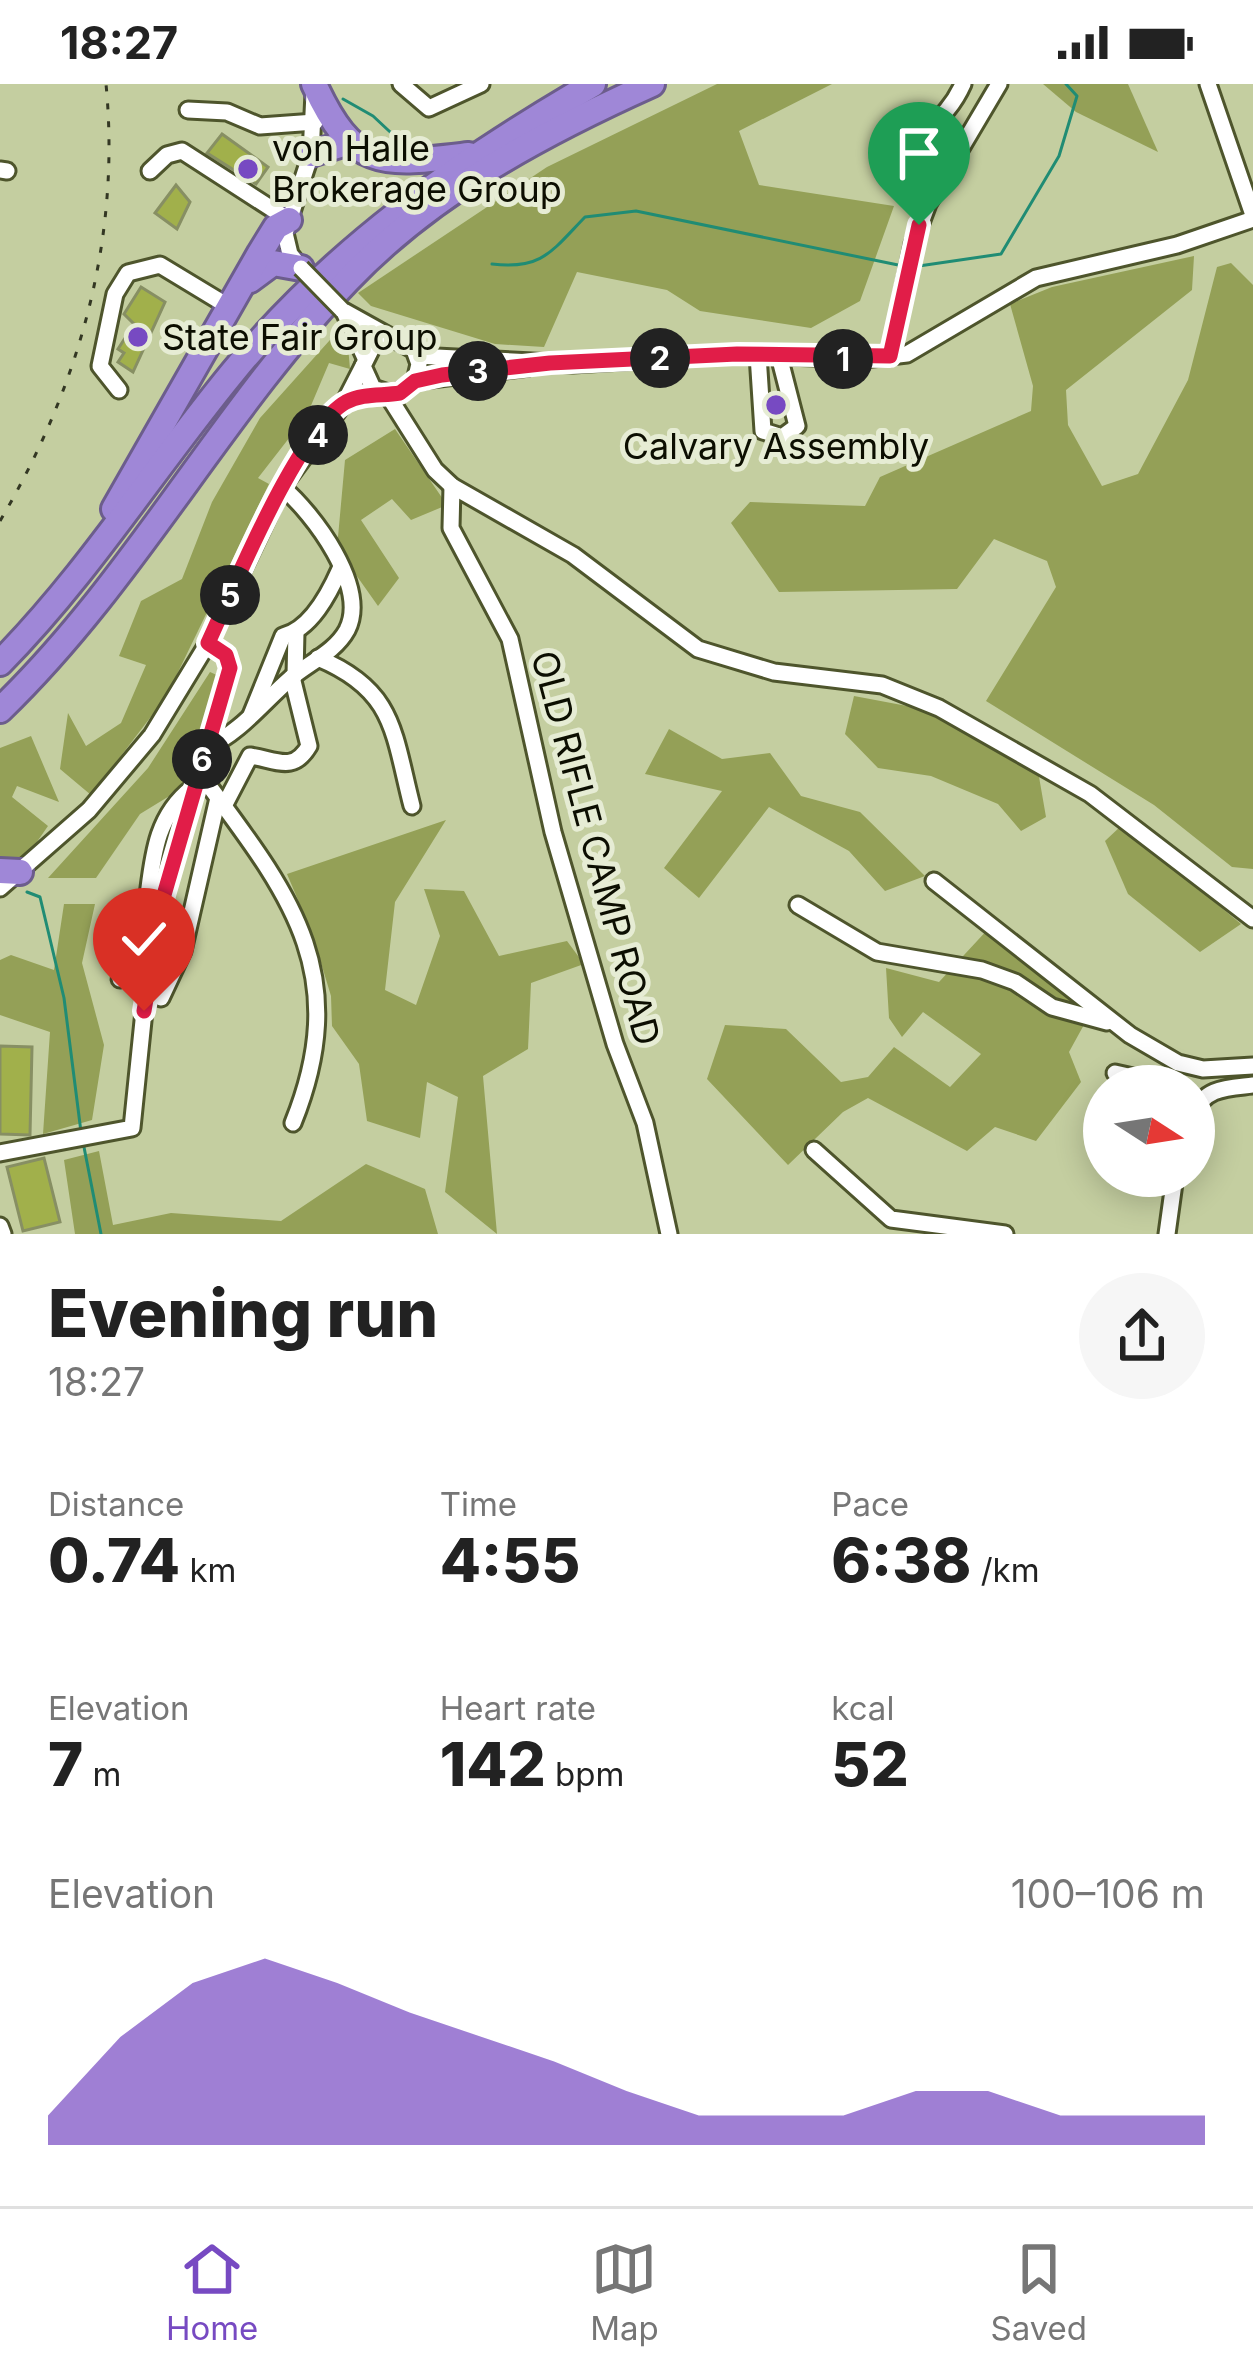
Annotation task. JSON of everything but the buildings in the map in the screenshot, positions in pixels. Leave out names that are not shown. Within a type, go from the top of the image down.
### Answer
[{"type":"highway","points":[[314,84],[346,142],[373,158],[406,164],[472,155]]},
{"type":"highway","points":[[0,663],[85,565],[232,373],[294,304],[403,205],[472,155],[593,84]]},
{"type":"highway","points":[[0,710],[122,573],[281,357],[351,276],[475,178],[556,129],[652,84]]},
{"type":"highway","points":[[311,154],[346,142]]},
{"type":"highway","points":[[85,565],[142,453],[276,227],[289,220]]},
{"type":"highway","points":[[245,284],[273,263],[301,268]]},
{"type":"street","points":[[314,84],[311,154],[289,220],[287,247],[342,310],[410,345],[417,356],[409,427]]},
{"type":"street","points":[[401,84],[429,108],[481,84]]},
{"type":"street","points":[[938,182],[901,159],[918,136],[950,115],[963,84]]},
{"type":"street","points":[[890,356],[913,244],[938,182],[999,84]]},
{"type":"street","points":[[417,356],[550,363],[758,355],[890,356],[922,349],[996,298],[1036,278],[1177,245],[1253,217],[1208,84]]},
{"type":"street","points":[[188,110],[227,112],[260,126],[315,122]]},
{"type":"street","points":[[150,171],[167,155],[182,151],[289,220]]},
{"type":"street","points":[[118,390],[100,366],[115,294],[128,273],[160,265],[231,308]]},
{"type":"street","points":[[342,310],[368,382],[383,393],[409,427],[435,470],[452,486],[573,555],[698,650],[774,672],[881,685],[972,724],[1090,794],[1249,912]]},
{"type":"street","points":[[7,877],[89,810],[130,764],[208,643],[281,488],[344,403],[373,346],[391,338]]},
{"type":"street","points":[[758,355],[763,431],[782,437],[797,426],[778,356]]},
{"type":"street","points":[[344,403],[413,384],[550,363]]},
{"type":"street","name":"OLD RIFLE CAMP ROAD","points":[[452,486],[451,528],[510,639],[555,839],[615,1044],[645,1123],[669,1234]]},
{"type":"street","points":[[206,748],[230,737],[350,626],[353,596],[314,514],[281,488]]},
{"type":"street","points":[[250,718],[283,635],[296,632],[328,596],[340,569]]},
{"type":"street","points":[[161,998],[183,951],[221,802],[250,756],[290,766],[300,761],[309,746],[294,676],[296,632]]},
{"type":"street","points":[[0,1153],[132,1128],[147,992],[192,788],[230,668],[226,655],[208,643]]},
{"type":"street","points":[[318,658],[356,675],[378,696],[412,806]]},
{"type":"street","points":[[198,771],[263,855],[310,955],[320,994],[306,1092],[293,1123]]},
{"type":"street","points":[[120,979],[138,949],[156,834],[167,812],[192,788]]},
{"type":"street","points":[[934,881],[1116,1024],[1178,1063],[1252,1074]]},
{"type":"street","points":[[798,905],[878,952],[982,970],[1015,982],[1052,1007],[1116,1024]]},
{"type":"street","points":[[1215,1088],[1252,1074]]},
{"type":"street","points":[[814,1150],[890,1220],[1005,1234]]},
{"type":"street","points":[[1166,1234],[1172,1197]]},
{"type":"green space","points":[[717,84],[832,84],[739,131],[759,185],[894,206],[860,301],[811,328],[700,311],[667,290],[577,272],[544,347],[495,344],[371,306],[358,293],[547,167]]},
{"type":"green space","points":[[1043,84],[1128,84],[1158,152],[1076,112]]},
{"type":"green space","points":[[1194,256],[1192,290],[1066,390],[1068,425],[1102,486],[1138,474],[1188,380],[1217,267],[1231,263],[1253,285],[1253,869],[1232,867],[1154,805],[986,701],[1056,587],[1047,561],[994,539],[957,589],[779,592],[731,523],[750,502],[865,506],[880,477],[1031,411],[1033,386],[1010,304],[1052,287]]},
{"type":"green space","points":[[338,331],[348,346],[350,369],[329,363],[307,415],[258,478],[269,484],[166,697],[91,795],[60,769],[68,713],[86,746],[121,723],[146,665],[119,656],[141,601],[182,579],[212,502],[260,418]]},
{"type":"green space","points":[[395,429],[447,505],[411,520],[392,499],[361,520],[399,578],[378,606],[337,548],[345,460]]},
{"type":"green space","points":[[210,672],[219,676],[189,784],[140,814],[96,878],[48,878],[148,768]]},
{"type":"green space","points":[[854,696],[923,709],[1038,771],[1046,817],[1021,831],[998,804],[931,776],[878,768],[845,734]]},
{"type":"green space","points":[[669,729],[722,759],[770,753],[801,796],[860,812],[925,876],[885,891],[849,851],[769,807],[699,898],[664,868],[722,791],[645,774]]},
{"type":"green space","points":[[31,736],[59,802],[17,786],[12,797],[48,826],[25,859],[0,863],[0,748]]},
{"type":"green space","points":[[446,820],[395,902],[385,990],[416,1005],[440,936],[424,889],[464,891],[499,956],[567,941],[584,964],[531,983],[528,1049],[483,1076],[497,1234],[445,1192],[458,1097],[427,1082],[420,1138],[367,1121],[359,1064],[332,1026],[331,996],[287,874]]},
{"type":"green space","points":[[1122,825],[1241,924],[1200,952],[1128,894],[1105,841]]},
{"type":"green space","points":[[64,904],[95,904],[82,963],[104,1045],[92,1120],[43,1134],[50,1032],[0,1015],[0,960],[11,955],[54,970]]},
{"type":"green space","points":[[990,927],[1091,1012],[1069,1052],[1081,1082],[1036,1141],[995,1127],[967,1151],[868,1098],[843,1112],[788,1165],[707,1079],[725,1025],[786,1029],[841,1082],[868,1077],[894,1047],[950,1087],[981,1054],[923,1012],[902,1037],[889,1018],[886,968],[939,982]]},
{"type":"green space","points":[[99,1151],[113,1225],[171,1213],[281,1221],[366,1164],[425,1189],[438,1234],[75,1234],[64,1160]]},
{"type":"waterway","points":[[912,267],[1001,254],[1059,156],[1077,96],[1066,84]]},
{"type":"waterway","points":[[343,99],[373,116],[403,144]]},
{"type":"waterway","points":[[492,264],[535,261],[585,217],[636,211],[903,266]]},
{"type":"waterway","points":[[27,892],[40,897],[64,998],[81,1132]]},
{"type":"waterway","points":[[83,1142],[101,1234]]},
{"type":"railway","points":[[0,521],[52,418],[88,311],[107,199],[106,84]]},
{"type":"place","name":"von Halle Brokerage Group","points":[[248,169]]},
{"type":"place","name":"State Fair Group","points":[[138,337]]},
{"type":"place","name":"Calvary Assembly","points":[[776,405]]},
{"type":"route","points":[[144,1011],[164,895],[230,668],[223,650],[208,643],[281,488],[344,403],[380,392],[394,395],[415,381],[442,375],[550,363],[737,354],[829,359],[890,356],[919,225]]}]
